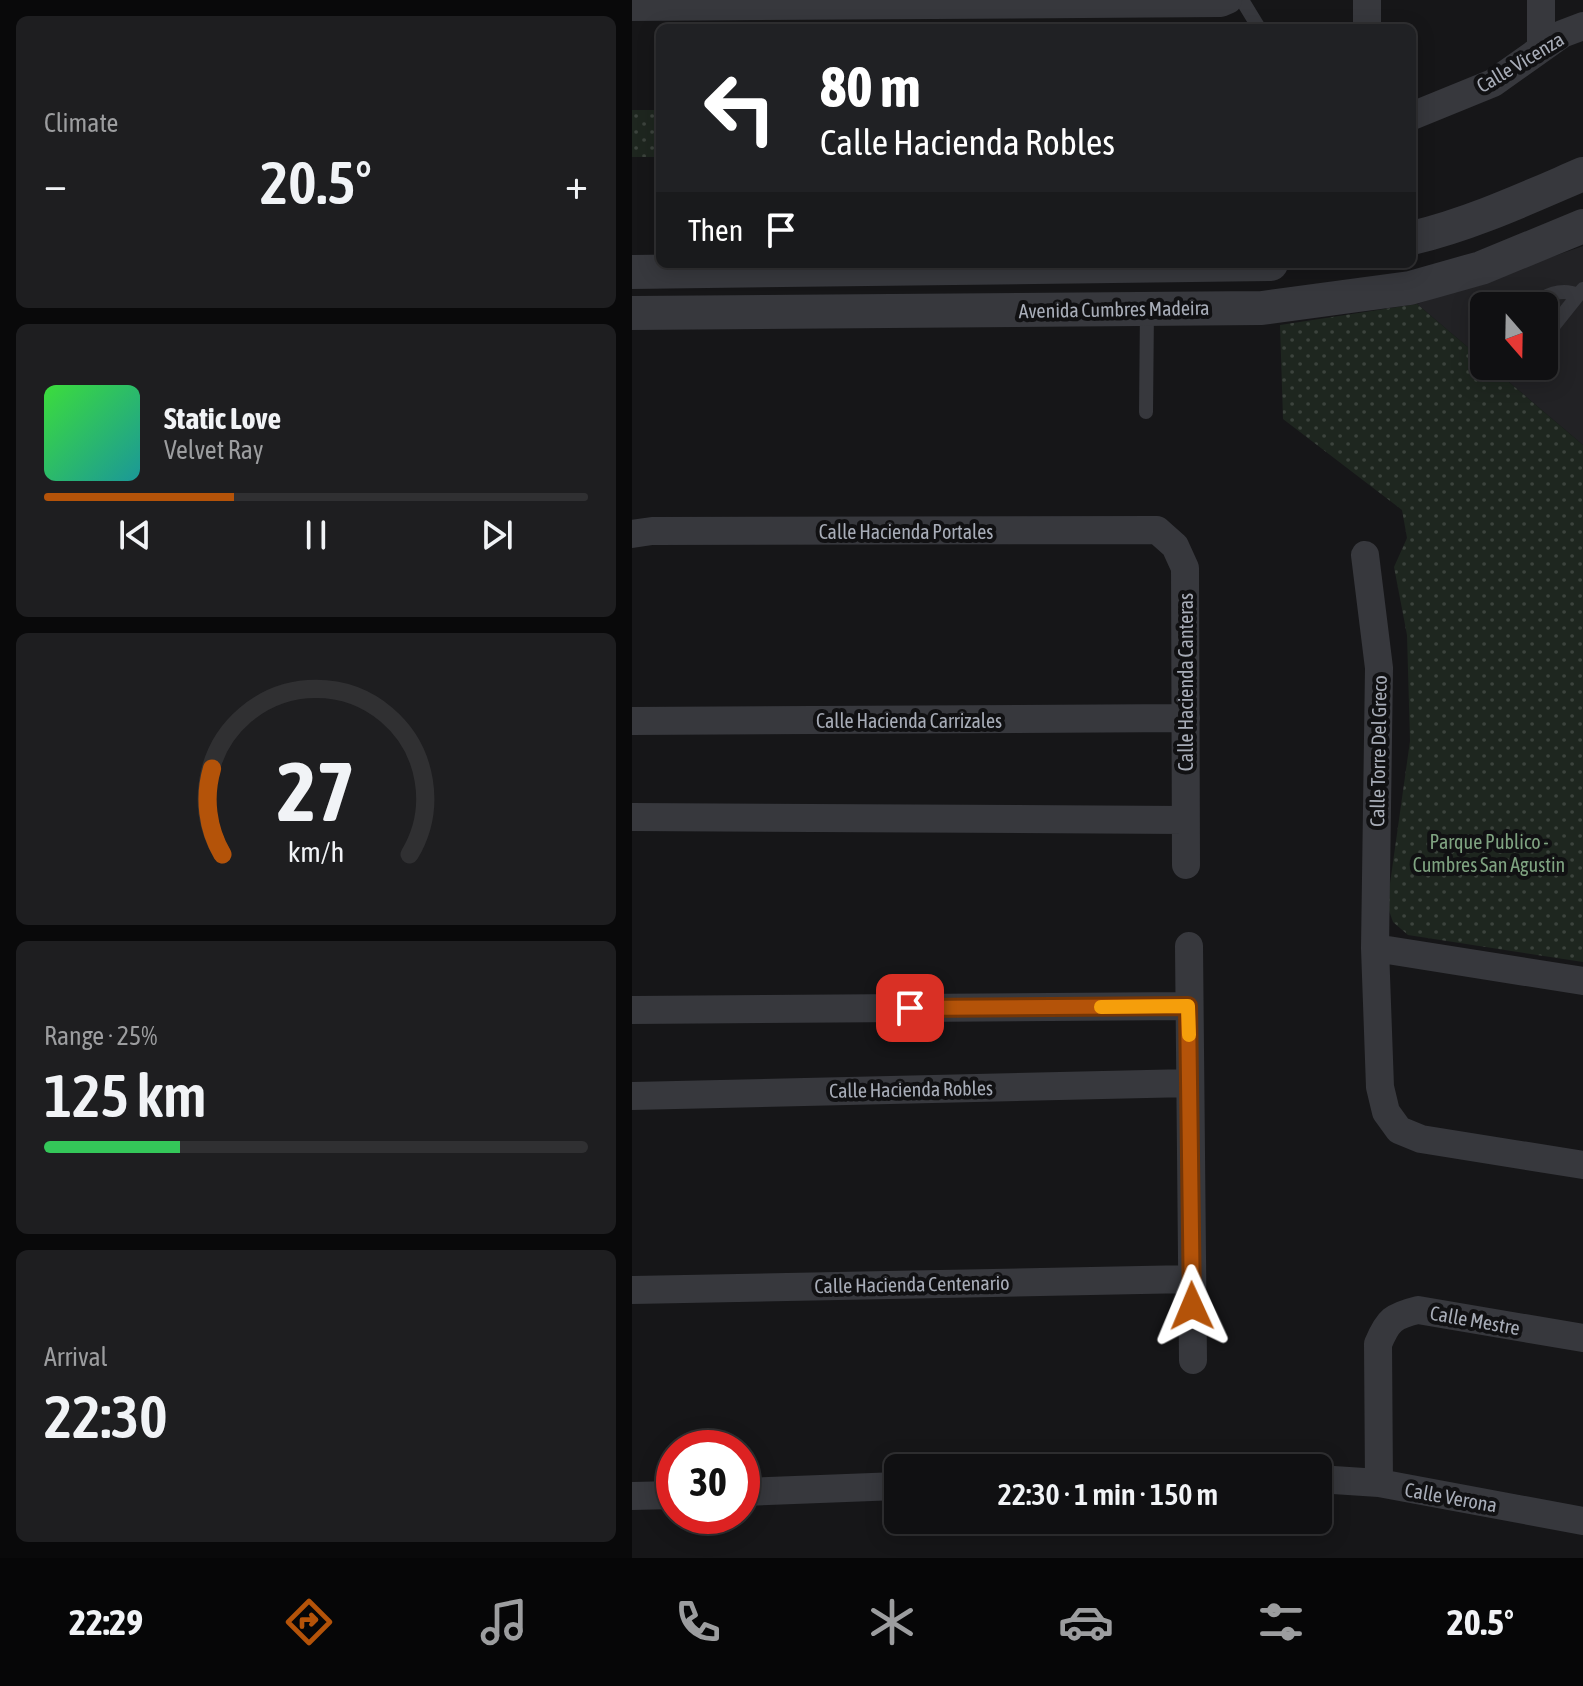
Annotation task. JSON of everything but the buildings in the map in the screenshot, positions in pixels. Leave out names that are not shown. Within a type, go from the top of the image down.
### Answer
[{"type":"street","points":[[632,7],[1221,3],[1228,0]]},
{"type":"street","points":[[1367,0],[1367,24]]},
{"type":"street","points":[[1541,0],[1541,49]]},
{"type":"street","name":"Calle Vicenza","points":[[1416,114],[1493,83],[1562,34],[1583,26]]},
{"type":"street","points":[[1416,237],[1491,213],[1583,174]]},
{"type":"street","name":"Avenida Cumbres Madeira","points":[[632,272],[1264,279],[1410,288],[1481,268],[1580,233]]},
{"type":"street","name":"Avenida Cumbres Madeira","points":[[632,313],[1147,309],[1264,279]]},
{"type":"street","name":"Calle Hacienda Portales","points":[[632,534],[652,531],[1157,530],[1175,546]]},
{"type":"street","name":"Calle Hacienda Canteras","points":[[1175,546],[1185,568],[1186,865]]},
{"type":"street","name":"Calle Torre Del Greco","points":[[1365,555],[1379,668],[1375,948],[1380,1087],[1386,1112],[1399,1130],[1421,1139],[1583,1165]]},
{"type":"street","name":"Calle Hacienda Carrizales","points":[[632,721],[1186,718]]},
{"type":"street","points":[[632,817],[1185,820]]},
{"type":"street","points":[[1189,946],[1193,1360]]},
{"type":"street","points":[[1375,948],[1583,981]]},
{"type":"street","points":[[632,1010],[1188,1006]]},
{"type":"street","name":"Calle Hacienda Robles","points":[[632,1096],[1190,1083]]},
{"type":"street","name":"Calle Hacienda Centenario","points":[[632,1290],[1191,1279]]},
{"type":"street","name":"Calle Mestre","points":[[1379,1483],[1378,1344],[1386,1325],[1399,1315],[1418,1310],[1583,1338]]},
{"type":"street","name":"Calle Verona","points":[[1332,1480],[1379,1483],[1583,1521]]},
{"type":"street","points":[[760,1491],[884,1487]]},
{"type":"street","points":[[632,1496],[656,1495]]},
{"type":"lane","points":[[1242,0],[1257,24]]},
{"type":"lane","points":[[1558,294],[1580,292]]},
{"type":"lane","points":[[1558,320],[1580,292]]},
{"type":"lane","points":[[1146,412],[1147,309]]},
{"type":"shaded area","points":[[1583,246],[1583,445],[1506,380],[1558,380],[1558,292],[1470,292],[1470,349],[1417,304]]},
{"type":"green space","points":[[632,110],[656,110],[656,157],[632,157]]},
{"type":"green space","name":"Parque Publico - Cumbres San Agustin","points":[[1417,304],[1470,349],[1470,380],[1506,380],[1583,445],[1583,962],[1408,935],[1393,922],[1387,905],[1410,741],[1407,635],[1394,567],[1407,538],[1402,510],[1283,419],[1280,325]]},
{"type":"slow traffic","points":[[1101,1007],[1188,1006],[1189,1035]]},
{"type":"route","points":[[910,1008],[1188,1006],[1192,1306]]}]
